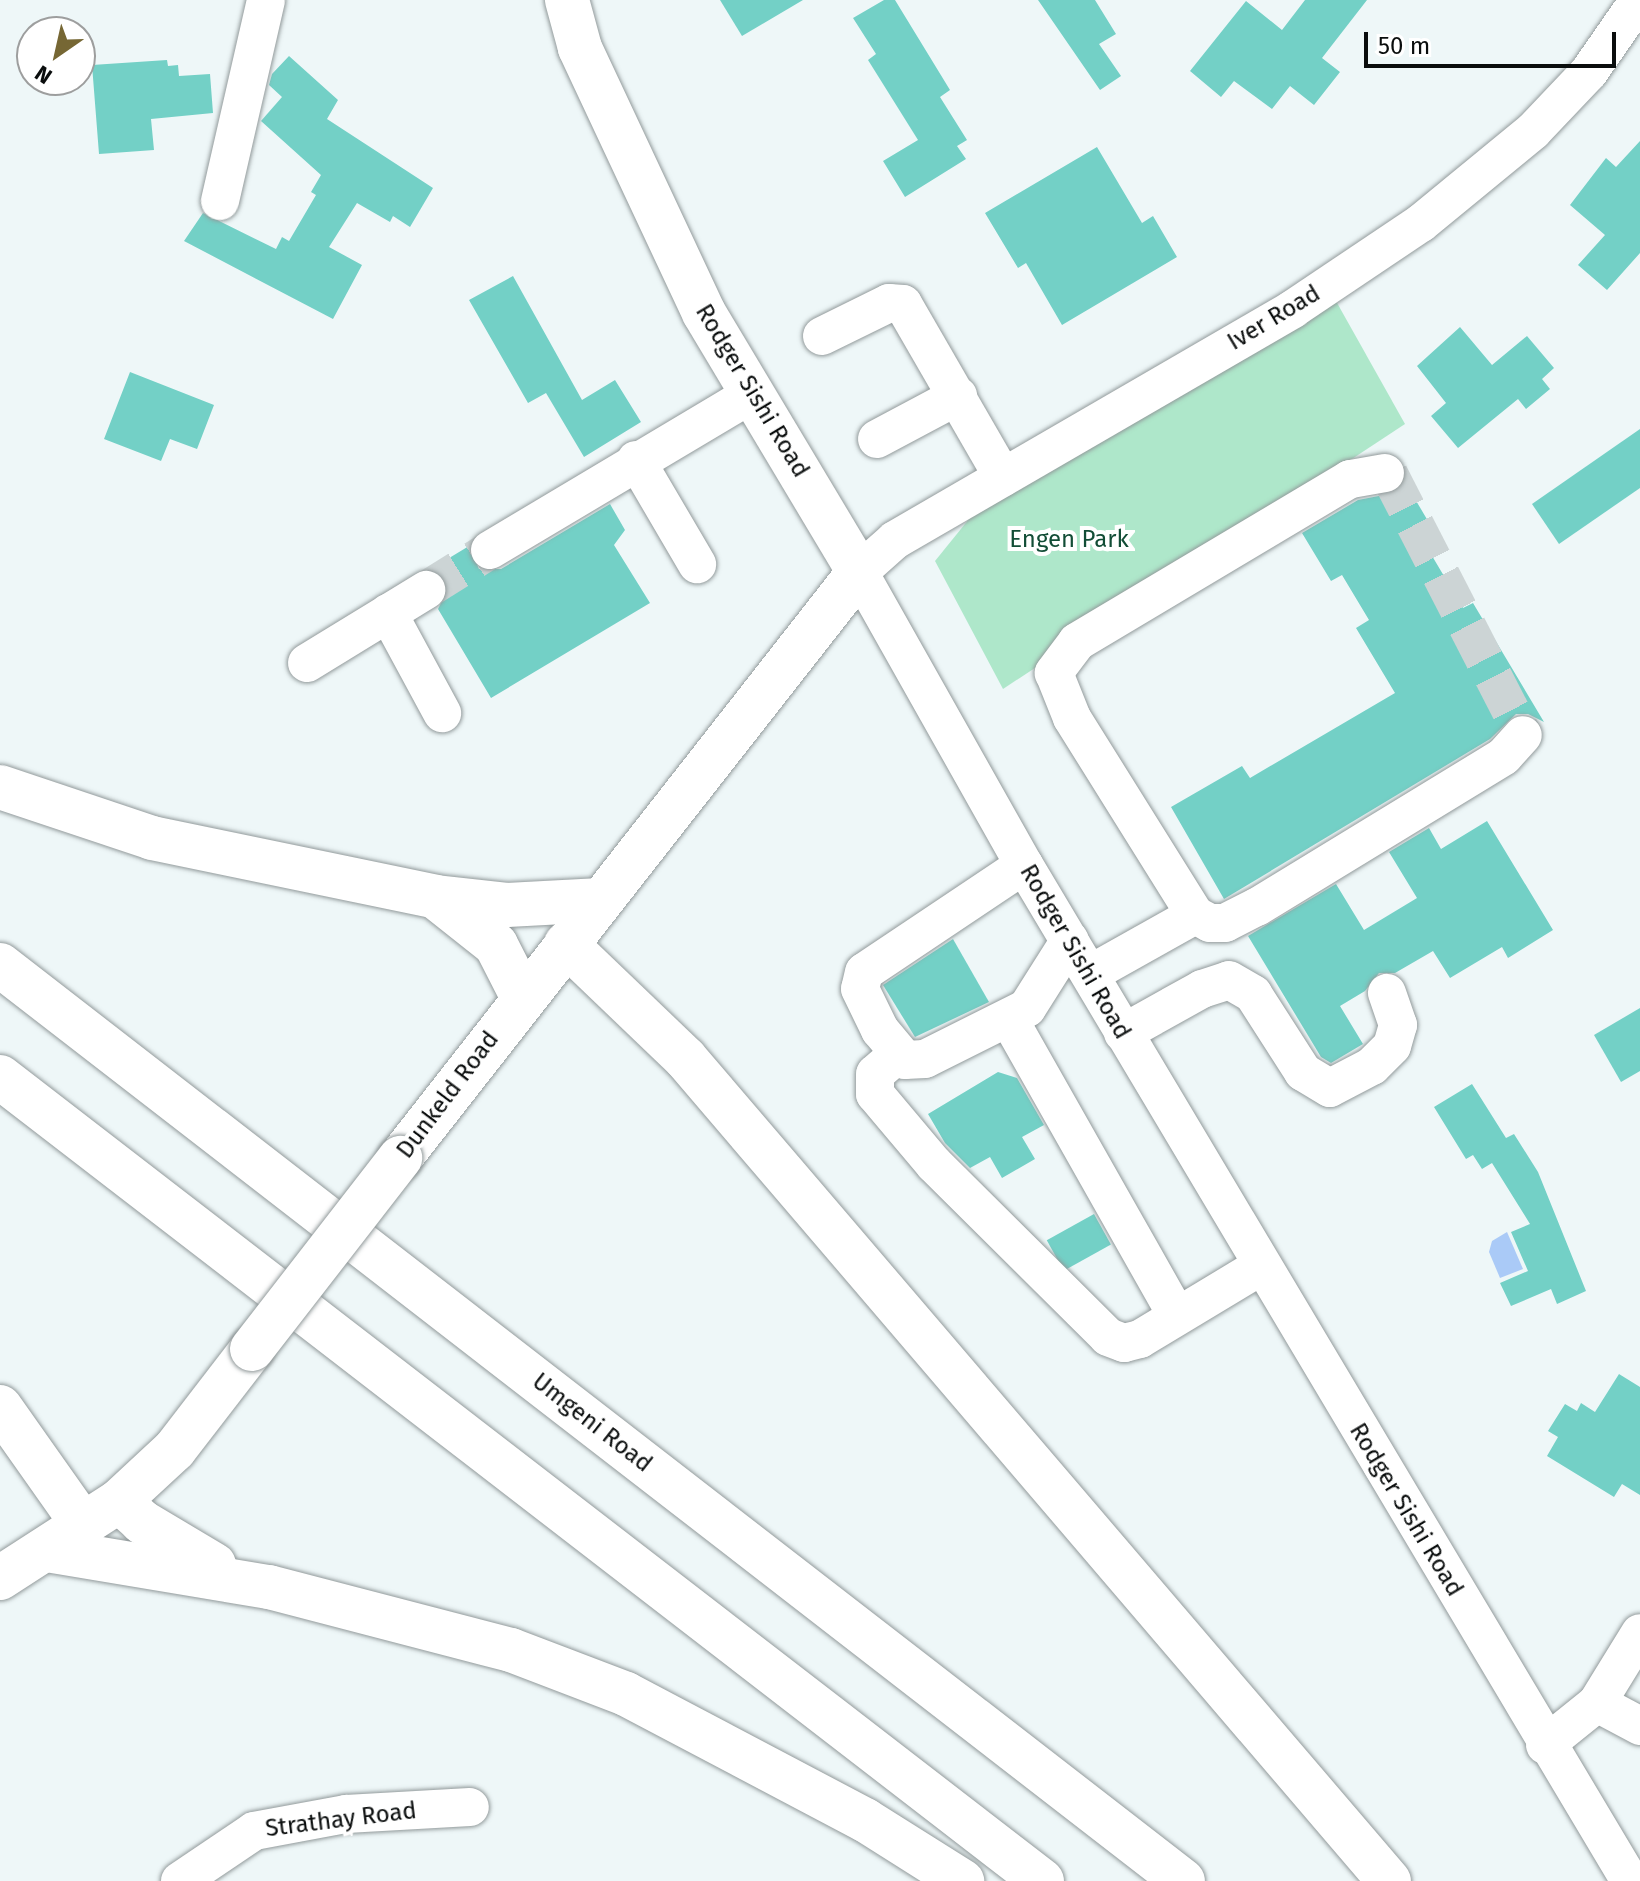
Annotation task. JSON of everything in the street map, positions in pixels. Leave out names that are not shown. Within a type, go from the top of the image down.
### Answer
[{"type":"main road","name":"Rodger Sishi Road","points":[[567,0],[580,48],[655,216],[753,393],[859,572]]},
{"type":"main road","name":"Dunkeld Road","points":[[0,1578],[119,1501],[175,1449],[523,998],[859,572]]},
{"type":"main road","points":[[0,787],[152,838],[436,897],[507,905],[601,900]]},
{"type":"main road","points":[[436,897],[496,945],[523,998]]},
{"type":"main road","points":[[566,944],[685,1058],[1389,1881]]},
{"type":"main road","name":"Umgeni Road","points":[[0,965],[1183,1881]]},
{"type":"main road","points":[[0,1077],[1042,1881]]},
{"type":"main road","points":[[0,1407],[84,1526]]},
{"type":"main road","points":[[119,1501],[171,1541],[269,1587]]},
{"type":"main road","points":[[47,1550],[269,1587],[511,1650],[626,1694],[865,1820],[962,1881]]},
{"type":"street","points":[[220,201],[266,0]]},
{"type":"street","name":"Iver Road","points":[[859,572],[895,540],[1293,309],[1421,223],[1533,131],[1589,72],[1639,0]]},
{"type":"street","points":[[822,336],[889,303],[903,304],[1003,477]]},
{"type":"street","points":[[490,550],[636,460],[753,393]]},
{"type":"street","points":[[877,439],[958,396]]},
{"type":"street","points":[[636,460],[697,564]]},
{"type":"street","points":[[1385,473],[1350,479],[1077,642],[1054,673],[1072,718],[1195,915],[1210,923],[1239,917],[1504,756],[1523,735]]},
{"type":"street","name":"Rodger Sishi Road","points":[[859,572],[1024,865],[1545,1745],[1630,1881]]},
{"type":"street","points":[[307,663],[426,590]]},
{"type":"street","points":[[388,613],[442,713]]},
{"type":"street","points":[[1024,865],[864,972],[862,995],[898,1054],[913,1061],[925,1059],[1027,1008],[1070,940]]},
{"type":"street","points":[[1090,974],[1195,915]]},
{"type":"street","points":[[1123,1033],[1217,982],[1238,982],[1253,994],[1303,1072],[1330,1088],[1372,1066],[1392,1046],[1398,1025],[1387,993]]},
{"type":"street","points":[[1009,1019],[1177,1316]]},
{"type":"street","points":[[898,1054],[875,1074],[875,1094],[934,1164],[1089,1322],[1124,1343],[1177,1316],[1261,1266]]},
{"type":"street","points":[[1545,1745],[1597,1703],[1640,1633]]},
{"type":"street","points":[[1597,1703],[1640,1726]]},
{"type":"street","name":"Strathay Road","points":[[180,1881],[254,1831],[346,1814],[470,1807]]},
{"type":"green space","name":"Engen Park","points":[[1327,285],[1405,424],[1003,689],[935,561],[1003,477]]},
{"type":"water","points":[[1507,1232],[1523,1269],[1500,1278],[1489,1252],[1492,1241]]},
{"type":"building","points":[[720,0],[803,0],[742,36]]},
{"type":"building","points":[[884,0],[895,0],[950,90],[940,97],[967,140],[957,146],[966,159],[905,197],[883,161],[918,140],[868,60],[876,54],[853,18]]},
{"type":"building","points":[[1038,0],[1095,0],[1116,34],[1099,44],[1121,76],[1100,90]]},
{"type":"building","points":[[1305,0],[1367,0],[1322,58],[1340,72],[1314,105],[1290,86],[1272,109],[1234,81],[1221,97],[1190,71],[1246,1],[1282,30]]},
{"type":"building","points":[[289,56],[338,100],[327,119],[433,188],[410,227],[393,216],[390,222],[357,203],[329,247],[362,265],[333,319],[184,241],[203,213],[276,249],[282,237],[289,241],[316,195],[311,192],[321,175],[261,121],[282,97],[269,85],[272,74]]},
{"type":"building","points":[[167,60],[168,66],[178,65],[179,76],[210,74],[213,113],[151,119],[154,150],[99,154],[94,96],[96,65]]},
{"type":"building","points":[[1640,141],[1640,253],[1607,290],[1578,265],[1605,235],[1570,205],[1606,158],[1616,167]]},
{"type":"building","points":[[1097,147],[1142,223],[1153,216],[1177,257],[1062,325],[1026,263],[1018,268],[985,213]]},
{"type":"building","points":[[513,276],[582,400],[615,380],[641,422],[584,457],[546,393],[528,403],[469,300]]},
{"type":"building","points":[[1460,327],[1492,365],[1527,336],[1554,368],[1542,379],[1550,389],[1526,409],[1518,399],[1458,448],[1431,416],[1446,403],[1417,366]]},
{"type":"building","points":[[130,372],[214,405],[197,449],[170,439],[161,461],[104,439]]},
{"type":"building","points":[[1640,429],[1640,488],[1559,544],[1532,504]]},
{"type":"building","points":[[1405,482],[1428,521],[1416,529],[1463,608],[1473,603],[1544,722],[1528,714],[1516,714],[1490,739],[1224,899],[1171,807],[1242,766],[1250,778],[1395,693],[1356,628],[1369,620],[1342,575],[1331,581],[1302,533],[1358,500],[1389,494]]},
{"type":"building","points":[[610,504],[625,530],[614,545],[650,603],[491,698],[438,609],[448,589],[444,578],[431,569],[469,546],[479,569],[501,569]]},
{"type":"building","points":[[1487,821],[1553,930],[1508,958],[1502,947],[1450,978],[1433,951],[1395,973],[1379,973],[1365,991],[1340,1006],[1363,1044],[1331,1063],[1321,1057],[1248,936],[1336,884],[1364,930],[1417,898],[1389,852],[1429,828],[1441,849]]},
{"type":"building","points":[[953,939],[989,1002],[915,1037],[883,985]]},
{"type":"building","points":[[1640,1008],[1640,1071],[1621,1082],[1594,1035]]},
{"type":"building","points":[[998,1072],[1017,1078],[1044,1125],[1022,1137],[1035,1159],[1002,1178],[990,1157],[970,1168],[945,1143],[928,1114]]},
{"type":"building","points":[[1472,1084],[1506,1138],[1514,1134],[1538,1172],[1586,1291],[1557,1304],[1551,1289],[1511,1306],[1500,1283],[1528,1271],[1511,1232],[1530,1224],[1492,1163],[1482,1169],[1473,1155],[1466,1159],[1434,1107]]},
{"type":"building","points":[[1094,1214],[1111,1245],[1064,1271],[1047,1240]]},
{"type":"building","points":[[1619,1374],[1640,1387],[1640,1495],[1622,1484],[1614,1497],[1547,1456],[1558,1437],[1548,1431],[1565,1404],[1577,1411],[1581,1403],[1595,1412]]},
{"type":"tunnel","points":[[1385,473],[1389,474],[1523,735]]},
{"type":"tunnel","points":[[426,590],[490,550]]}]
